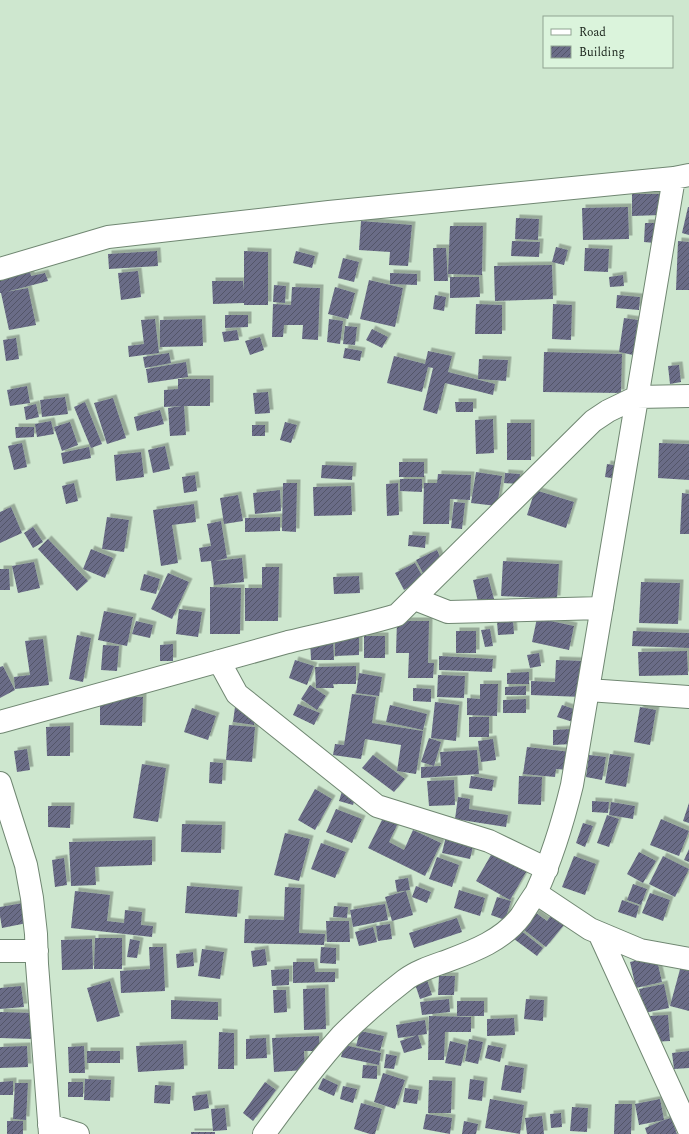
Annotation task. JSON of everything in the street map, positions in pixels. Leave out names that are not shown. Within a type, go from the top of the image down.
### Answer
[{"type":"street","points":[[0,269],[108,237],[681,176],[637,397],[572,785],[562,824],[547,869],[536,892],[513,925],[490,943],[407,978],[365,1013],[341,1037],[296,1089],[264,1134]]},
{"type":"street","points":[[0,722],[219,661],[310,637],[364,625],[397,615],[415,599],[593,421],[608,411],[637,397],[689,396]]},
{"type":"street","points":[[415,599],[448,612],[602,608]]},
{"type":"street","points":[[219,661],[237,694],[377,806],[489,841],[547,869]]},
{"type":"street","points":[[588,690],[689,697]]},
{"type":"street","points":[[0,783],[26,865],[32,898],[49,1130],[78,1134]]},
{"type":"street","points":[[536,892],[590,929],[640,950],[689,960]]},
{"type":"street","points":[[599,933],[689,1130]]},
{"type":"street","points":[[0,951],[37,951]]},
{"type":"building","points":[[632,194],[660,194],[661,215],[632,216]]},
{"type":"building","points":[[628,207],[629,239],[583,240],[582,208]]},
{"type":"building","points":[[689,207],[689,235],[682,233]]},
{"type":"building","points":[[516,218],[539,219],[538,240],[515,239]]},
{"type":"building","points":[[361,221],[412,225],[408,266],[389,265],[390,252],[359,250]]},
{"type":"building","points":[[645,223],[655,223],[655,243],[644,242]]},
{"type":"building","points":[[450,226],[483,226],[482,275],[448,274]]},
{"type":"building","points":[[512,241],[540,242],[539,257],[511,256]]},
{"type":"building","points":[[678,241],[689,242],[689,290],[676,290]]},
{"type":"building","points":[[556,247],[568,250],[564,265],[552,262]]},
{"type":"building","points":[[433,248],[446,248],[448,281],[434,281]]},
{"type":"building","points":[[585,248],[609,249],[608,272],[584,271]]},
{"type":"building","points":[[157,251],[158,266],[109,269],[108,254]]},
{"type":"building","points":[[244,251],[268,252],[268,305],[244,305],[244,303],[213,304],[212,281],[243,281],[244,291]]},
{"type":"building","points":[[296,251],[315,256],[312,268],[293,263]]},
{"type":"building","points":[[343,258],[359,262],[354,282],[338,278]]},
{"type":"building","points":[[28,263],[31,276],[45,273],[48,281],[6,292],[28,288],[36,325],[9,330],[0,293],[0,270]]},
{"type":"building","points":[[552,265],[553,299],[495,301],[494,266]]},
{"type":"building","points":[[138,271],[141,297],[121,300],[118,273]]},
{"type":"building","points":[[390,273],[417,274],[417,285],[390,284]]},
{"type":"building","points":[[623,275],[624,286],[610,287],[609,277]]},
{"type":"building","points":[[450,277],[479,277],[480,297],[450,298]]},
{"type":"building","points":[[369,280],[403,288],[395,327],[360,319]]},
{"type":"building","points":[[274,285],[286,286],[285,303],[273,302]]},
{"type":"building","points":[[292,287],[320,288],[318,340],[302,339],[303,325],[284,325],[283,337],[272,337],[273,304],[291,305]]},
{"type":"building","points":[[335,287],[355,293],[348,319],[328,314]]},
{"type":"building","points":[[435,295],[446,297],[444,311],[433,309]]},
{"type":"building","points":[[617,295],[640,297],[639,310],[616,308]]},
{"type":"building","points":[[476,304],[502,305],[502,334],[475,334]]},
{"type":"building","points":[[553,304],[572,305],[571,340],[552,339]]},
{"type":"building","points":[[225,315],[248,315],[248,327],[225,328]]},
{"type":"building","points":[[624,318],[638,320],[633,355],[619,352]]},
{"type":"building","points":[[155,319],[159,353],[129,357],[128,346],[144,344],[141,320]]},
{"type":"building","points":[[202,319],[203,346],[160,347],[160,320]]},
{"type":"building","points":[[329,319],[343,321],[340,344],[327,342]]},
{"type":"building","points":[[345,326],[357,327],[355,345],[343,344]]},
{"type":"building","points":[[372,329],[388,337],[382,348],[366,340]]},
{"type":"building","points":[[237,330],[239,340],[224,342],[222,332]]},
{"type":"building","points":[[260,337],[264,350],[250,355],[245,341]]},
{"type":"building","points":[[16,338],[19,359],[6,361],[3,340]]},
{"type":"building","points":[[345,348],[362,351],[360,361],[343,358]]},
{"type":"building","points":[[428,351],[452,356],[448,372],[495,384],[493,395],[445,383],[437,414],[423,410],[433,368],[428,367],[422,392],[387,383],[394,356],[425,364]]},
{"type":"building","points":[[544,352],[622,354],[621,393],[543,392]]},
{"type":"building","points":[[169,353],[171,363],[145,368],[143,357]]},
{"type":"building","points":[[479,359],[508,360],[506,381],[478,379]]},
{"type":"building","points":[[186,362],[188,377],[148,383],[146,369]]},
{"type":"building","points":[[679,365],[681,382],[670,384],[668,366]]},
{"type":"building","points":[[178,379],[210,379],[210,406],[184,406],[186,435],[170,436],[168,408],[182,406],[164,407],[164,390],[178,389]]},
{"type":"building","points":[[27,386],[30,403],[10,406],[7,390]]},
{"type":"building","points":[[268,392],[270,413],[255,414],[253,393]]},
{"type":"building","points":[[65,397],[68,414],[42,417],[40,400]]},
{"type":"building","points":[[113,398],[126,438],[107,444],[94,403]]},
{"type":"building","points":[[85,402],[102,444],[91,448],[74,407]]},
{"type":"building","points":[[455,402],[473,402],[473,412],[456,412]]},
{"type":"building","points":[[36,404],[39,417],[26,420],[24,407]]},
{"type":"building","points":[[160,410],[164,424],[137,431],[134,417]]},
{"type":"building","points":[[493,419],[494,453],[476,454],[475,420]]},
{"type":"building","points":[[51,421],[54,434],[37,437],[35,424]]},
{"type":"building","points":[[70,422],[78,445],[62,451],[54,427]]},
{"type":"building","points":[[285,422],[297,425],[291,443],[280,440]]},
{"type":"building","points":[[507,423],[531,423],[531,460],[507,460]]},
{"type":"building","points":[[252,425],[265,425],[265,436],[252,436]]},
{"type":"building","points":[[15,427],[34,427],[34,437],[16,438]]},
{"type":"building","points":[[22,443],[27,467],[14,470],[8,446]]},
{"type":"building","points":[[659,443],[689,444],[689,480],[658,478]]},
{"type":"building","points":[[165,446],[170,469],[153,473],[148,450]]},
{"type":"building","points":[[89,447],[91,458],[63,464],[61,453]]},
{"type":"building","points":[[141,452],[144,477],[116,481],[114,455]]},
{"type":"building","points":[[399,462],[424,462],[424,477],[399,477]]},
{"type":"building","points":[[607,464],[619,466],[617,479],[605,477]]},
{"type":"building","points":[[322,465],[353,466],[352,480],[321,478]]},
{"type":"building","points":[[476,472],[502,476],[497,506],[471,503]]},
{"type":"building","points":[[505,473],[520,474],[519,484],[504,483]]},
{"type":"building","points":[[438,474],[471,475],[470,500],[450,499],[449,524],[423,524],[424,483],[437,483]]},
{"type":"building","points":[[195,475],[197,491],[184,493],[182,477]]},
{"type":"building","points":[[400,479],[422,479],[422,492],[400,491]]},
{"type":"building","points":[[74,483],[78,501],[66,504],[62,486]]},
{"type":"building","points":[[283,483],[297,483],[296,532],[282,531]]},
{"type":"building","points":[[398,483],[399,515],[387,516],[386,484]]},
{"type":"building","points":[[351,486],[352,515],[314,516],[313,487]]},
{"type":"building","points":[[280,490],[281,511],[255,514],[253,493]]},
{"type":"building","points":[[535,490],[574,502],[566,528],[527,515]]},
{"type":"building","points":[[682,493],[689,494],[689,534],[680,534]]},
{"type":"building","points":[[238,495],[243,521],[224,524],[220,498]]},
{"type":"building","points":[[454,502],[465,503],[462,529],[451,528]]},
{"type":"building","points":[[194,504],[196,522],[172,525],[178,563],[161,566],[153,510]]},
{"type":"building","points":[[11,507],[22,533],[0,543],[0,512]]},
{"type":"building","points":[[107,517],[129,520],[124,552],[102,549]]},
{"type":"building","points":[[280,517],[280,531],[245,532],[245,518]]},
{"type":"building","points":[[221,521],[227,558],[215,561],[242,558],[244,582],[214,585],[211,561],[201,562],[199,548],[211,546],[207,524]]},
{"type":"building","points":[[33,527],[43,542],[33,548],[24,533]]},
{"type":"building","points":[[409,535],[426,536],[425,548],[408,546]]},
{"type":"building","points":[[48,539],[88,581],[77,591],[38,549]]},
{"type":"building","points":[[91,549],[113,558],[105,578],[83,569]]},
{"type":"building","points":[[437,550],[444,566],[424,575],[416,560]]},
{"type":"building","points":[[503,561],[559,564],[557,599],[501,596]]},
{"type":"building","points":[[34,562],[40,588],[18,593],[12,566]]},
{"type":"building","points":[[415,563],[424,579],[404,590],[395,573]]},
{"type":"building","points":[[262,567],[279,567],[278,621],[245,621],[245,588],[262,588]]},
{"type":"building","points":[[0,569],[9,569],[10,590],[0,590]]},
{"type":"building","points":[[168,573],[189,582],[172,619],[151,609]]},
{"type":"building","points":[[144,574],[160,579],[156,594],[140,590]]},
{"type":"building","points":[[359,576],[360,593],[334,594],[333,577]]},
{"type":"building","points":[[488,577],[494,599],[478,602],[473,580]]},
{"type":"building","points":[[641,582],[680,583],[678,624],[639,623]]},
{"type":"building","points":[[210,587],[241,588],[240,634],[210,634]]},
{"type":"building","points":[[179,609],[202,612],[198,637],[176,634]]},
{"type":"building","points":[[104,611],[133,617],[127,646],[98,640]]},
{"type":"building","points":[[537,618],[574,626],[569,650],[532,642]]},
{"type":"building","points":[[513,620],[514,634],[498,635],[497,621]]},
{"type":"building","points":[[136,621],[153,625],[150,638],[132,634]]},
{"type":"building","points":[[397,621],[429,621],[428,663],[434,663],[433,678],[408,678],[409,653],[396,653]]},
{"type":"building","points":[[490,629],[493,646],[485,647],[481,630]]},
{"type":"building","points":[[456,631],[476,631],[476,653],[456,653]]},
{"type":"building","points":[[633,631],[689,633],[689,648],[632,646]]},
{"type":"building","points":[[359,633],[359,655],[335,656],[335,634]]},
{"type":"building","points":[[77,635],[91,638],[83,682],[69,679]]},
{"type":"building","points":[[364,636],[385,636],[385,658],[364,658]]},
{"type":"building","points":[[333,638],[334,660],[311,660],[310,639]]},
{"type":"building","points":[[43,639],[49,685],[15,689],[14,677],[30,675],[25,641]]},
{"type":"building","points":[[173,644],[173,661],[160,661],[160,645]]},
{"type":"building","points":[[103,645],[119,646],[117,671],[101,670]]},
{"type":"building","points":[[687,651],[688,675],[639,676],[638,652]]},
{"type":"building","points":[[539,653],[541,666],[530,668],[527,655]]},
{"type":"building","points":[[439,656],[493,659],[492,672],[439,670]]},
{"type":"building","points":[[295,660],[314,666],[307,685],[289,678]]},
{"type":"building","points":[[556,660],[584,661],[582,697],[531,695],[531,681],[555,682]]},
{"type":"building","points":[[3,666],[15,690],[0,698],[0,667]]},
{"type":"building","points":[[356,666],[356,684],[333,684],[334,688],[316,688],[315,667]]},
{"type":"building","points":[[529,672],[529,684],[507,684],[507,673]]},
{"type":"building","points":[[359,673],[382,677],[379,696],[356,693]]},
{"type":"building","points":[[438,675],[465,676],[464,698],[437,697]]},
{"type":"building","points":[[480,684],[498,684],[497,716],[467,715],[467,698],[480,699]]},
{"type":"building","points":[[310,685],[326,696],[317,710],[301,699]]},
{"type":"building","points":[[526,686],[526,695],[505,695],[505,687]]},
{"type":"building","points":[[413,688],[431,689],[431,702],[413,701]]},
{"type":"building","points":[[352,694],[376,697],[372,723],[423,731],[416,774],[397,771],[401,745],[365,739],[361,759],[333,755],[335,744],[344,745]]},
{"type":"building","points":[[100,696],[143,697],[142,726],[100,725]]},
{"type":"building","points":[[526,699],[526,713],[503,713],[503,700]]},
{"type":"building","points":[[435,702],[459,705],[456,741],[431,738]]},
{"type":"building","points":[[298,704],[320,713],[314,725],[293,715]]},
{"type":"building","points":[[390,705],[427,714],[423,730],[386,722]]},
{"type":"building","points":[[562,705],[577,710],[573,722],[557,717]]},
{"type":"building","points":[[235,707],[256,710],[254,725],[233,722]]},
{"type":"building","points":[[640,707],[656,710],[650,745],[634,742]]},
{"type":"building","points":[[192,708],[216,716],[208,740],[184,732]]},
{"type":"building","points":[[469,717],[489,717],[489,737],[469,737]]},
{"type":"building","points":[[229,725],[255,727],[252,762],[226,760]]},
{"type":"building","points":[[70,726],[70,756],[47,756],[46,727]]},
{"type":"building","points":[[572,729],[572,744],[553,745],[553,730]]},
{"type":"building","points":[[429,738],[441,742],[434,766],[421,762]]},
{"type":"building","points":[[493,739],[496,760],[481,762],[478,741]]},
{"type":"building","points":[[527,747],[571,752],[569,770],[556,769],[555,777],[523,774]]},
{"type":"building","points":[[27,749],[30,770],[17,772],[14,751]]},
{"type":"building","points":[[477,750],[479,774],[421,778],[421,767],[441,766],[440,752]]},
{"type":"building","points":[[610,754],[631,757],[626,787],[605,783]]},
{"type":"building","points":[[373,755],[405,779],[394,792],[362,768]]},
{"type":"building","points":[[589,755],[606,757],[602,780],[586,777]]},
{"type":"building","points":[[210,762],[223,763],[222,784],[209,783]]},
{"type":"building","points":[[142,764],[166,768],[158,822],[133,818]]},
{"type":"building","points":[[471,776],[494,780],[492,791],[469,788]]},
{"type":"building","points":[[519,776],[542,777],[541,805],[518,804]]},
{"type":"building","points":[[454,780],[455,805],[429,806],[427,781]]},
{"type":"building","points":[[343,788],[357,792],[353,805],[339,801]]},
{"type":"building","points":[[315,789],[332,799],[315,830],[298,820]]},
{"type":"building","points":[[458,797],[470,799],[469,809],[508,815],[506,827],[455,819]]},
{"type":"building","points":[[592,801],[609,802],[608,813],[592,812]]},
{"type":"building","points":[[611,802],[635,806],[633,819],[609,815]]},
{"type":"building","points":[[689,803],[689,823],[683,821]]},
{"type":"building","points":[[48,806],[71,806],[70,828],[48,827]]},
{"type":"building","points":[[336,809],[362,819],[352,843],[326,832]]},
{"type":"building","points":[[607,815],[619,819],[609,847],[597,843]]},
{"type":"building","points":[[384,816],[398,823],[389,842],[404,850],[413,830],[441,843],[425,876],[368,848]]},
{"type":"building","points":[[661,819],[689,831],[679,856],[650,845]]},
{"type":"building","points":[[583,823],[593,826],[585,847],[576,843]]},
{"type":"building","points":[[182,824],[222,825],[221,853],[181,852]]},
{"type":"building","points":[[447,832],[475,838],[470,859],[442,853]]},
{"type":"building","points":[[285,833],[310,839],[299,881],[274,875]]},
{"type":"building","points":[[152,840],[152,865],[95,867],[96,885],[71,886],[69,842]]},
{"type":"building","points":[[321,843],[346,852],[335,878],[311,869]]},
{"type":"building","points":[[495,848],[529,867],[510,900],[476,881]]},
{"type":"building","points":[[689,849],[689,862],[684,860]]},
{"type":"building","points":[[639,852],[656,861],[643,883],[627,874]]},
{"type":"building","points":[[574,856],[596,864],[585,895],[562,887]]},
{"type":"building","points":[[663,856],[689,869],[675,897],[649,884]]},
{"type":"building","points":[[437,857],[459,865],[452,887],[429,879]]},
{"type":"building","points":[[64,858],[67,885],[55,887],[52,860]]},
{"type":"building","points":[[408,878],[410,890],[397,892],[395,880]]},
{"type":"building","points":[[633,884],[647,889],[641,905],[627,900]]},
{"type":"building","points":[[187,886],[239,890],[237,917],[185,913]]},
{"type":"building","points":[[416,886],[431,892],[427,903],[412,897]]},
{"type":"building","points":[[285,887],[301,888],[299,933],[325,934],[324,945],[244,943],[245,919],[284,920]]},
{"type":"building","points":[[459,890],[485,898],[480,916],[454,908]]},
{"type":"building","points":[[75,891],[110,895],[107,921],[124,923],[125,910],[142,912],[141,925],[153,926],[152,937],[71,928]]},
{"type":"building","points":[[406,891],[413,915],[392,921],[385,897]]},
{"type":"building","points":[[650,893],[670,900],[663,921],[642,913]]},
{"type":"building","points":[[497,897],[511,901],[505,920],[491,915]]},
{"type":"building","points":[[622,900],[639,906],[636,918],[618,912]]},
{"type":"building","points":[[23,903],[27,923],[2,928],[0,907]]},
{"type":"building","points":[[385,904],[388,920],[353,927],[350,910]]},
{"type":"building","points":[[334,906],[348,907],[347,918],[333,917]]},
{"type":"building","points":[[555,910],[568,920],[546,947],[523,929],[536,913],[547,921]]},
{"type":"building","points":[[457,918],[462,932],[414,948],[409,933]]},
{"type":"building","points":[[326,921],[349,921],[350,942],[327,942]]},
{"type":"building","points":[[390,924],[392,939],[378,941],[376,926]]},
{"type":"building","points":[[373,927],[377,942],[359,946],[355,932]]},
{"type":"building","points":[[520,930],[543,948],[537,956],[514,939]]},
{"type":"building","points":[[95,938],[122,938],[122,969],[94,969]]},
{"type":"building","points":[[92,939],[93,969],[62,970],[61,940]]},
{"type":"building","points":[[130,939],[140,941],[137,958],[127,957]]},
{"type":"building","points":[[149,947],[163,947],[165,991],[121,993],[120,971],[150,969]]},
{"type":"building","points":[[321,947],[336,948],[336,964],[320,963]]},
{"type":"building","points":[[202,949],[224,952],[220,979],[198,976]]},
{"type":"building","points":[[265,949],[267,965],[253,967],[251,951]]},
{"type":"building","points":[[193,952],[194,966],[177,968],[176,954]]},
{"type":"building","points":[[656,956],[662,982],[636,988],[630,962]]},
{"type":"building","points":[[293,962],[314,962],[315,972],[335,972],[335,982],[293,983]]},
{"type":"building","points":[[682,962],[689,964],[689,1011],[670,1006]]},
{"type":"building","points":[[289,969],[289,985],[272,986],[271,970]]},
{"type":"building","points":[[439,976],[455,976],[454,995],[438,995]]},
{"type":"building","points":[[427,980],[432,995],[420,999],[415,984]]},
{"type":"building","points":[[110,981],[120,1016],[97,1022],[87,988]]},
{"type":"building","points":[[664,984],[669,1008],[644,1013],[639,989]]},
{"type":"building","points":[[21,986],[24,1007],[0,1009],[0,988]]},
{"type":"building","points":[[325,988],[326,1029],[304,1030],[303,989]]},
{"type":"building","points":[[273,990],[286,990],[287,1012],[274,1013]]},
{"type":"building","points":[[449,999],[450,1012],[422,1015],[420,1002]]},
{"type":"building","points":[[526,999],[544,1000],[543,1021],[524,1019]]},
{"type":"building","points":[[171,1000],[218,1002],[218,1020],[171,1019]]},
{"type":"building","points":[[457,1001],[484,1001],[484,1016],[457,1016]]},
{"type":"building","points":[[0,1012],[34,1013],[33,1039],[0,1038]]},
{"type":"building","points":[[668,1015],[670,1041],[651,1042],[649,1016]]},
{"type":"building","points":[[429,1016],[471,1017],[471,1032],[445,1032],[444,1060],[428,1060]]},
{"type":"building","points":[[514,1018],[515,1035],[487,1036],[487,1019]]},
{"type":"building","points":[[425,1020],[427,1034],[398,1038],[396,1025]]},
{"type":"building","points":[[360,1031],[384,1036],[380,1051],[356,1046]]},
{"type":"building","points":[[219,1032],[234,1033],[234,1069],[218,1069]]},
{"type":"building","points":[[418,1035],[422,1048],[404,1053],[400,1041]]},
{"type":"building","points":[[319,1036],[320,1051],[304,1051],[305,1070],[274,1072],[272,1038]]},
{"type":"building","points":[[266,1038],[267,1058],[246,1059],[246,1039]]},
{"type":"building","points":[[469,1039],[483,1042],[478,1064],[465,1061]]},
{"type":"building","points":[[450,1041],[466,1045],[461,1066],[445,1063]]},
{"type":"building","points":[[183,1044],[184,1069],[138,1072],[136,1046]]},
{"type":"building","points":[[344,1045],[381,1053],[379,1065],[341,1057]]},
{"type":"building","points":[[488,1045],[503,1048],[500,1062],[485,1058]]},
{"type":"building","points":[[27,1046],[28,1067],[0,1068],[0,1047]]},
{"type":"building","points":[[84,1046],[85,1073],[69,1073],[68,1047]]},
{"type":"building","points":[[87,1051],[120,1051],[120,1063],[87,1063]]},
{"type":"building","points":[[689,1051],[689,1068],[674,1069],[672,1053]]},
{"type":"building","points":[[386,1054],[397,1056],[394,1069],[384,1068]]},
{"type":"building","points":[[363,1065],[377,1066],[377,1079],[362,1078]]},
{"type":"building","points":[[505,1065],[524,1068],[521,1093],[501,1090]]},
{"type":"building","points":[[383,1073],[405,1080],[395,1109],[374,1102]]},
{"type":"building","points":[[323,1078],[338,1085],[334,1096],[318,1089]]},
{"type":"building","points":[[85,1079],[111,1080],[110,1101],[84,1100]]},
{"type":"building","points":[[470,1079],[484,1081],[482,1101],[468,1099]]},
{"type":"building","points":[[429,1080],[452,1081],[451,1113],[428,1113]]},
{"type":"building","points":[[13,1081],[13,1095],[0,1095],[0,1082]]},
{"type":"building","points":[[68,1082],[83,1082],[83,1097],[68,1097]]},
{"type":"building","points":[[265,1082],[276,1090],[253,1121],[243,1113]]},
{"type":"building","points":[[15,1083],[28,1083],[26,1120],[13,1119]]},
{"type":"building","points":[[155,1085],[171,1086],[170,1104],[154,1103]]},
{"type":"building","points":[[343,1086],[357,1089],[353,1103],[340,1099]]},
{"type":"building","points":[[405,1088],[419,1090],[417,1104],[403,1102]]},
{"type":"building","points":[[207,1094],[209,1108],[194,1111],[192,1096]]},
{"type":"building","points":[[490,1099],[524,1105],[520,1134],[485,1128]]},
{"type":"building","points":[[660,1099],[664,1120],[639,1125],[635,1104]]},
{"type":"building","points":[[361,1103],[382,1109],[375,1134],[354,1129]]},
{"type":"building","points":[[615,1104],[632,1104],[631,1134],[614,1134]]},
{"type":"building","points":[[572,1107],[588,1108],[587,1132],[570,1131]]},
{"type":"building","points":[[225,1108],[227,1130],[213,1131],[211,1109]]},
{"type":"building","points":[[561,1113],[562,1127],[551,1128],[550,1114]]},
{"type":"building","points":[[426,1114],[452,1118],[450,1134],[423,1129]]},
{"type":"building","points":[[542,1116],[544,1134],[527,1134],[525,1118]]},
{"type":"building","points":[[671,1118],[677,1134],[647,1134],[645,1128]]},
{"type":"building","points":[[7,1121],[23,1121],[23,1134],[7,1134]]},
{"type":"building","points":[[464,1121],[478,1124],[476,1134],[462,1134]]},
{"type":"building","points":[[191,1132],[215,1132],[215,1134],[191,1134]]}]
